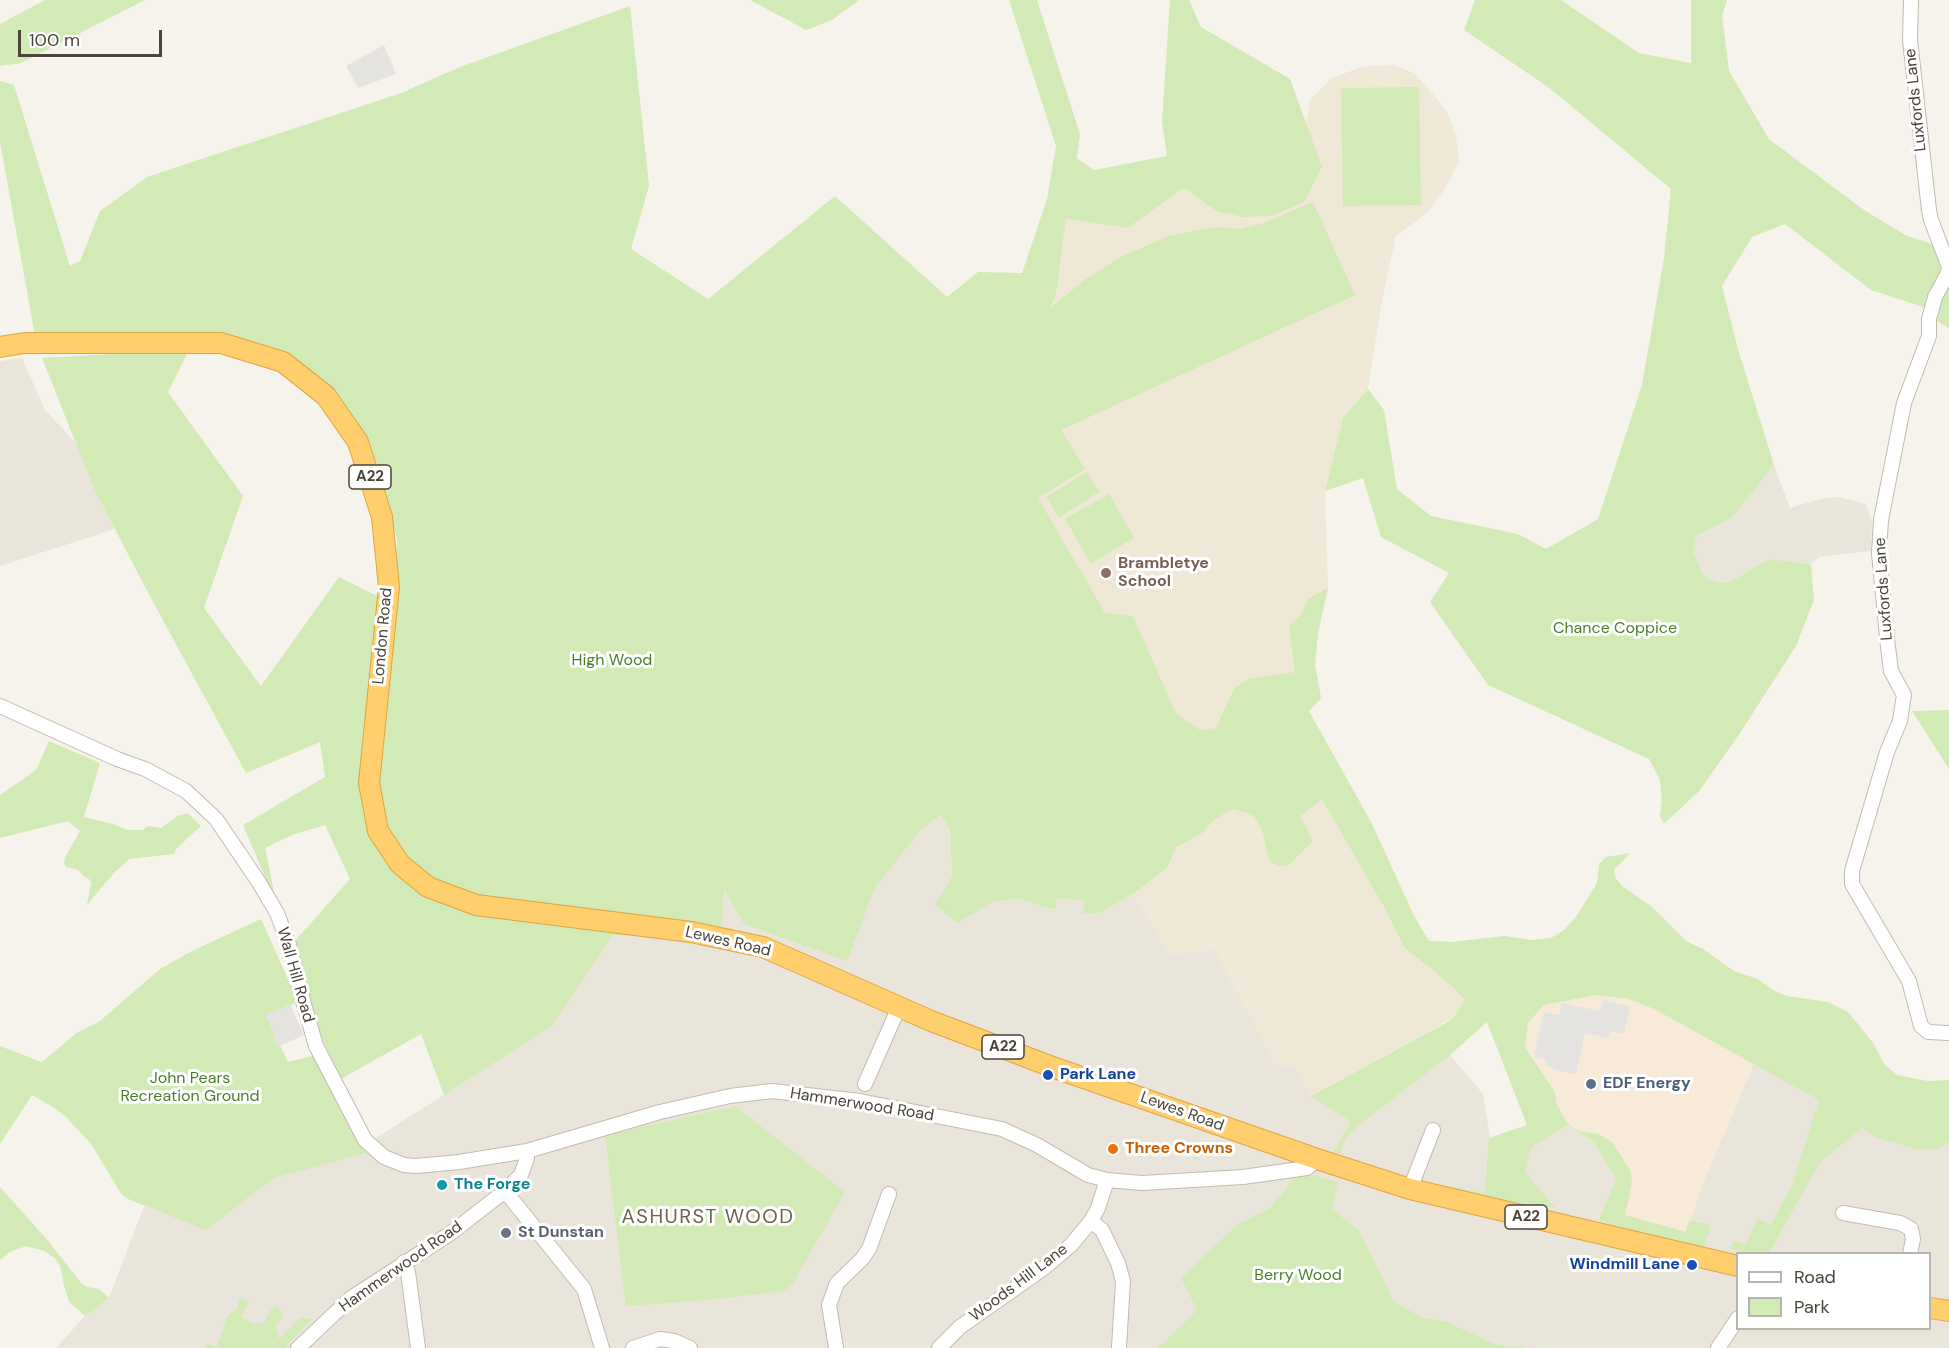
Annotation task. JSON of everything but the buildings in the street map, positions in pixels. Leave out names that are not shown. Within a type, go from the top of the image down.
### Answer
[{"type":"highway","name":"London Road","points":[[0,347],[25,343],[220,343],[283,362],[326,396],[358,442],[382,517],[389,587],[369,783],[378,831],[400,864],[428,887]]},
{"type":"highway","name":"Lewes Road","points":[[428,887],[476,905],[691,932],[762,947],[899,1007],[1058,1069],[1317,1159],[1410,1189],[1736,1266]]},
{"type":"highway","points":[[1931,1308],[1949,1311]]},
{"type":"street","name":"Luxfords Lane","points":[[1911,0],[1910,40],[1929,210],[1949,267],[1935,297],[1929,319],[1929,336],[1905,403],[1881,519],[1879,553],[1891,670],[1904,695],[1900,721],[1887,752],[1852,871],[1852,884],[1909,981],[1921,1026],[1928,1032],[1949,1033]]},
{"type":"street","name":"Wall Hill Road","points":[[0,706],[153,773],[186,791],[216,819],[277,913],[289,945],[316,1046],[365,1140],[375,1150],[404,1165],[416,1166],[527,1151]]},
{"type":"street","points":[[843,1098],[865,1084],[899,1007]]},
{"type":"street","points":[[865,1084],[872,1103]]},
{"type":"street","name":"Hammerwood Road","points":[[301,1347],[351,1298],[457,1228],[505,1191],[521,1175],[527,1151],[660,1112],[730,1096],[772,1091],[843,1098],[1002,1130],[1037,1145],[1088,1175],[1107,1180],[1142,1183],[1243,1177],[1307,1168],[1317,1159]]},
{"type":"street","points":[[1410,1189],[1433,1130]]},
{"type":"street","name":"Woods Hill Lane","points":[[944,1345],[985,1308],[1044,1268],[1071,1245],[1091,1221],[1107,1180]]},
{"type":"street","points":[[505,1191],[584,1289],[602,1348]]},
{"type":"street","points":[[836,1348],[829,1305],[837,1283],[869,1249],[889,1194]]},
{"type":"street","points":[[1843,1213],[1900,1223],[1911,1229],[1913,1239],[1910,1252]]},
{"type":"street","points":[[1091,1221],[1102,1230],[1118,1263],[1123,1281],[1119,1348]]},
{"type":"street","points":[[404,1262],[408,1272],[418,1348]]},
{"type":"street","points":[[1718,1348],[1736,1320]]},
{"type":"street","points":[[633,1348],[660,1339],[674,1341],[690,1348]]},
{"type":"shaded area","points":[[384,45],[396,74],[358,88],[346,66]]},
{"type":"shaded area","name":"Brambletye School","points":[[1394,65],[1414,73],[1447,112],[1456,135],[1459,161],[1446,187],[1427,213],[1396,236],[1381,305],[1368,389],[1343,418],[1325,491],[1328,588],[1318,633],[1315,665],[1321,698],[1309,711],[1372,824],[1414,916],[1429,941],[1452,942],[1465,1000],[1451,1019],[1311,1096],[1294,1065],[1274,1064],[1215,948],[1170,955],[1123,877],[1176,713],[1133,616],[1105,614],[926,310],[1056,295],[1066,219],[1128,228],[1184,188],[1216,211],[1322,167],[1306,125],[1310,100],[1332,78],[1364,66]]},
{"type":"shaded area","points":[[22,358],[45,410],[76,443],[95,491],[115,529],[0,566],[0,361]]},
{"type":"shaded area","points":[[1774,465],[1790,508],[1820,499],[1839,497],[1866,504],[1872,522],[1871,551],[1819,557],[1811,564],[1769,559],[1730,582],[1720,583],[1710,580],[1702,571],[1694,552],[1698,535],[1732,518]]},
{"type":"shaded area","points":[[940,815],[950,829],[952,876],[935,904],[1019,899],[1054,910],[1057,898],[1085,901],[1082,914],[1100,913],[1134,893],[1170,955],[1215,948],[1274,1064],[1294,1065],[1312,1096],[1358,1126],[1450,1055],[1483,1094],[1490,1138],[1531,1148],[1566,1125],[1594,1142],[1616,1179],[1600,1220],[1710,1225],[1690,1220],[1705,1178],[1754,1063],[1819,1100],[1940,1148],[1949,1143],[1949,1348],[1556,1348],[1495,1344],[1445,1321],[1421,1317],[1394,1301],[1359,1230],[1332,1209],[1299,1172],[1270,1208],[1238,1224],[1220,1242],[1198,1310],[1158,1348],[56,1348],[85,1316],[109,1298],[144,1206],[207,1229],[274,1178],[351,1154],[552,1026],[613,935],[721,933],[723,888],[802,944],[846,960],[875,888],[921,830]]},
{"type":"shaded area","points":[[1597,995],[1629,999],[1654,1009],[1754,1063],[1705,1178],[1686,1232],[1624,1215],[1632,1182],[1599,1134],[1578,1131],[1568,1124],[1557,1105],[1555,1092],[1525,1047],[1528,1023],[1544,1005]]},
{"type":"shaded area","points":[[1603,1000],[1630,1006],[1624,1034],[1610,1031],[1609,1038],[1585,1033],[1576,1073],[1570,1074],[1546,1066],[1547,1060],[1534,1057],[1544,1012],[1559,1015],[1562,1003],[1600,1011]]},
{"type":"shaded area","points":[[290,1004],[304,1035],[278,1047],[266,1015]]},
{"type":"green space","points":[[45,0],[145,0],[21,63],[0,66],[0,24]]},
{"type":"green space","points":[[750,0],[859,0],[832,20],[806,30]]},
{"type":"green space","name":"High Wood","points":[[1009,0],[1037,0],[1080,134],[1077,158],[1094,170],[1167,156],[1162,122],[1170,0],[1189,0],[1201,27],[1290,79],[1322,167],[1304,202],[1272,216],[1243,217],[1216,211],[1184,188],[1128,228],[1066,219],[1056,295],[1049,309],[1086,279],[1121,257],[1168,236],[1216,227],[1240,229],[1261,224],[1313,202],[1355,295],[1061,430],[1085,469],[1038,498],[1105,613],[1133,616],[1176,713],[1200,730],[1216,728],[1234,689],[1247,679],[1295,672],[1289,626],[1301,615],[1308,599],[1328,588],[1318,633],[1315,665],[1321,698],[1309,711],[1372,824],[1414,916],[1429,941],[1452,942],[1505,936],[1531,940],[1551,938],[1564,930],[1575,918],[1597,883],[1599,864],[1606,857],[1630,853],[1614,870],[1615,877],[1622,886],[1651,906],[1686,941],[1703,949],[1734,971],[1758,979],[1773,990],[1787,996],[1828,1002],[1848,1012],[1874,1044],[1884,1064],[1897,1075],[1928,1081],[1949,1080],[1949,1143],[1940,1148],[1920,1150],[1877,1138],[1862,1128],[1820,1162],[1770,1252],[1730,1249],[1733,1241],[1746,1245],[1757,1218],[1771,1225],[1793,1183],[1819,1100],[1654,1009],[1629,999],[1597,995],[1544,1005],[1528,1023],[1525,1047],[1555,1092],[1557,1105],[1568,1124],[1579,1131],[1599,1134],[1612,1142],[1630,1170],[1632,1182],[1625,1215],[1685,1232],[1690,1220],[1711,1225],[1704,1247],[1636,1232],[1599,1220],[1616,1179],[1594,1142],[1567,1125],[1531,1148],[1525,1172],[1555,1208],[1419,1187],[1420,1182],[1485,1193],[1489,1138],[1527,1125],[1487,1022],[1450,1055],[1358,1126],[1345,1139],[1340,1154],[1334,1151],[1351,1122],[1311,1096],[1451,1020],[1465,1000],[1451,985],[1404,947],[1387,912],[1322,799],[1300,816],[1313,841],[1289,865],[1281,866],[1272,863],[1257,820],[1250,813],[1232,809],[1214,820],[1201,834],[1176,847],[1167,868],[1134,893],[1100,913],[1082,914],[1085,901],[1057,898],[1055,910],[1019,899],[994,901],[957,923],[935,904],[952,876],[950,829],[940,815],[921,830],[875,888],[847,961],[744,924],[724,889],[721,933],[613,935],[552,1026],[444,1095],[421,1034],[341,1079],[313,1019],[295,941],[350,879],[325,825],[292,835],[265,848],[274,892],[271,891],[243,825],[325,777],[320,742],[246,773],[95,491],[42,358],[189,350],[168,392],[243,496],[204,608],[261,686],[339,577],[383,599],[398,542],[369,440],[336,391],[271,348],[35,336],[0,142],[0,81],[14,85],[70,266],[80,261],[100,211],[147,177],[401,93],[460,67],[630,6],[649,186],[631,249],[708,299],[835,196],[947,297],[978,272],[1022,273],[1047,199],[1056,146]]},
{"type":"green space","name":"Chance Coppice","points":[[1475,0],[1561,0],[1639,53],[1691,63],[1691,0],[1727,0],[1722,16],[1729,71],[1769,139],[1864,210],[1907,236],[1935,245],[1945,269],[1929,305],[1923,307],[1871,290],[1785,224],[1752,237],[1722,286],[1738,349],[1774,465],[1732,518],[1698,535],[1694,552],[1702,572],[1710,580],[1720,583],[1730,582],[1769,559],[1811,564],[1814,600],[1796,646],[1740,733],[1700,790],[1664,824],[1660,816],[1662,800],[1660,780],[1649,759],[1488,685],[1430,602],[1449,573],[1381,537],[1363,478],[1325,491],[1343,418],[1368,389],[1384,410],[1397,489],[1431,516],[1518,534],[1546,549],[1598,519],[1642,385],[1664,258],[1671,189],[1548,87],[1464,30]]},
{"type":"green space","points":[[1419,87],[1421,205],[1343,206],[1341,88]]},
{"type":"green space","points":[[1949,278],[1949,328],[1937,321],[1937,300]]},
{"type":"green space","points":[[1087,472],[1099,492],[1059,517],[1046,497]]},
{"type":"green space","points":[[1109,494],[1134,538],[1091,563],[1065,519]]},
{"type":"green space","points":[[1949,710],[1949,769],[1912,711]]},
{"type":"green space","points":[[49,741],[100,763],[84,817],[128,830],[142,830],[148,826],[161,828],[177,816],[188,813],[201,826],[176,849],[174,854],[129,859],[87,905],[91,883],[89,879],[78,870],[66,867],[64,863],[80,831],[68,821],[0,838],[0,795],[36,770]]},
{"type":"green space","name":"John Pears Recreation Ground","points":[[261,919],[298,1002],[266,1016],[288,1062],[316,1055],[350,1118],[358,1144],[366,1153],[274,1178],[206,1230],[122,1195],[91,1144],[66,1117],[32,1095],[0,1144],[0,1046],[42,1062],[78,1032],[100,1021],[160,969],[192,951]]},
{"type":"green space","points":[[735,1106],[845,1192],[793,1283],[787,1289],[696,1301],[626,1306],[605,1135]]},
{"type":"green space","name":"Berry Wood","points":[[1299,1172],[1338,1182],[1332,1209],[1359,1230],[1394,1301],[1421,1317],[1445,1321],[1495,1344],[1556,1348],[1158,1348],[1197,1310],[1181,1278],[1238,1224],[1270,1208]]},
{"type":"green space","points":[[0,1187],[49,1242],[82,1284],[99,1289],[109,1298],[85,1316],[69,1302],[61,1268],[56,1259],[44,1251],[26,1246],[10,1252],[0,1260]]},
{"type":"green space","points":[[240,1298],[249,1301],[241,1317],[253,1324],[264,1323],[275,1306],[280,1309],[283,1316],[275,1327],[279,1339],[300,1317],[312,1319],[284,1348],[206,1348],[207,1344],[217,1347],[228,1315],[236,1311]]},
{"type":"place","name":"Brambletye School","points":[[1106,573]]},
{"type":"place","name":"Park Lane","points":[[1048,1075]]},
{"type":"place","name":"EDF Energy","points":[[1591,1084]]},
{"type":"place","name":"Three Crowns","points":[[1113,1149]]},
{"type":"place","name":"The Forge","points":[[442,1185]]},
{"type":"place","name":"St Dunstan","points":[[506,1233]]},
{"type":"place","name":"Windmill Lane","points":[[1692,1265]]},
{"type":"district","name":"ASHURST WOOD","points":[[708,1218]]}]
